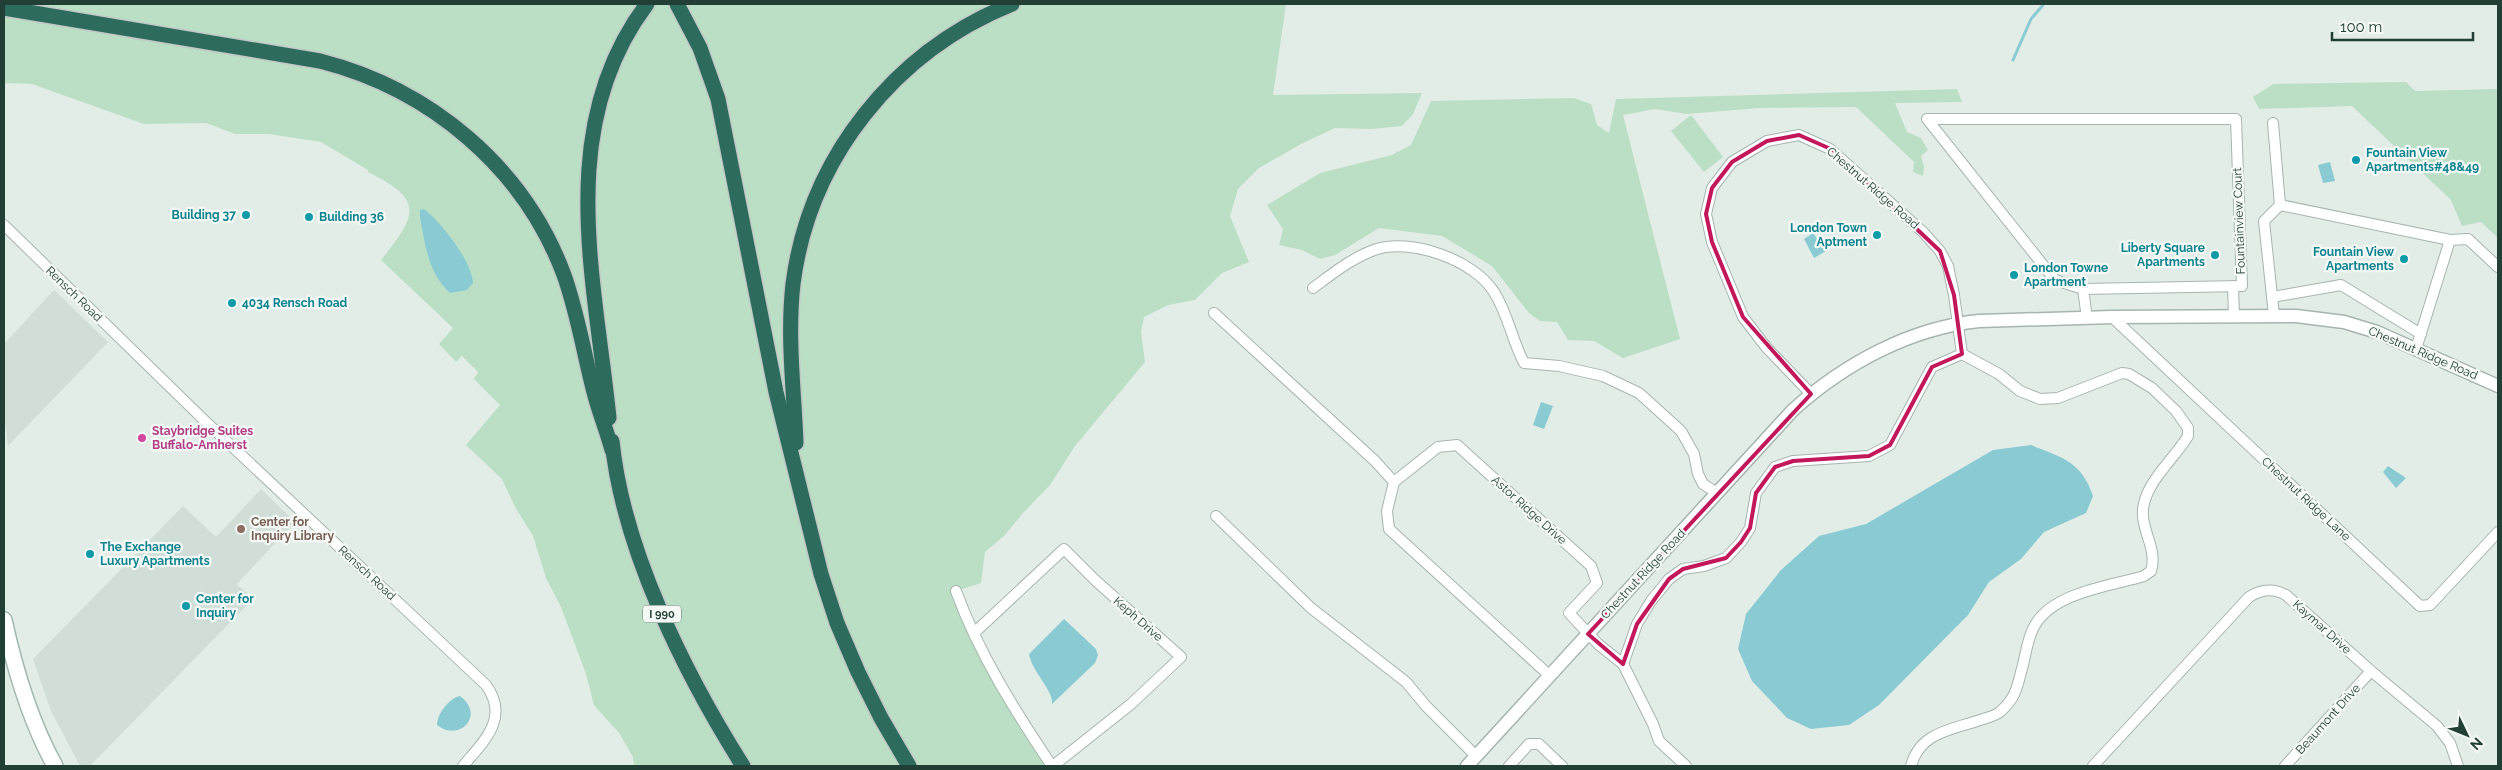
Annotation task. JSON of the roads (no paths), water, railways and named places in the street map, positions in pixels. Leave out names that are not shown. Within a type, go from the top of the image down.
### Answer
[{"type":"highway","points":[[612,450],[590,258],[588,170],[595,120],[605,86],[617,54],[647,4]]},
{"type":"highway","points":[[677,4],[700,48],[718,99],[776,392],[812,542],[837,623],[873,703],[909,766]]},
{"type":"highway","points":[[797,475],[790,353],[792,301],[803,234],[822,184],[855,126],[900,74],[955,32],[1012,4]]},
{"type":"highway","points":[[4,8],[320,60],[370,76],[417,100],[438,114],[470,139],[506,176],[527,204],[552,246],[574,308],[612,450]]},
{"type":"highway","name":"I 990","points":[[612,450],[634,537],[663,617],[717,725],[743,766]]},
{"type":"main road","points":[[4,620],[25,696],[40,738],[55,766]]},
{"type":"street","name":"Fountainview Court","points":[[2083,289],[2055,280],[1927,119],[2236,119],[2242,286],[2233,286],[2234,315]]},
{"type":"street","points":[[2273,123],[2280,205],[2264,222],[2274,315]]},
{"type":"street","name":"Chestnut Ridge Road","points":[[1811,394],[1766,347],[1743,317],[1712,242],[1706,214],[1712,188],[1732,162],[1767,141],[1799,135],[1830,149],[1923,232],[1940,251],[1948,266],[1959,323]]},
{"type":"street","points":[[2280,205],[2450,240],[2468,239],[2498,267]]},
{"type":"street","name":"Rensch Road","points":[[5,228],[204,420],[486,685],[495,704],[493,726],[487,738],[463,766]]},
{"type":"street","points":[[2416,349],[2450,240]]},
{"type":"street","points":[[1313,288],[1342,266],[1376,249],[1404,246],[1442,254],[1467,266],[1493,290],[1507,317],[1524,363],[1559,366],[1603,376],[1639,394],[1681,431],[1694,454],[1700,479],[1703,484],[1717,493]]},
{"type":"street","points":[[2272,297],[2341,285],[2420,334]]},
{"type":"street","points":[[2087,318],[2083,289],[2233,286]]},
{"type":"street","points":[[1214,313],[1375,461],[1394,482],[1387,511],[1389,529],[1550,676]]},
{"type":"street","name":"Chestnut Ridge Road","points":[[1467,766],[1717,493],[1811,394],[1834,377],[1875,353],[1919,334],[1959,323],[2112,317],[2274,315],[2344,322],[2376,332],[2498,386]]},
{"type":"street","name":"Chestnut Ridge Lane","points":[[2112,317],[2420,606],[2430,605],[2498,532]]},
{"type":"street","points":[[1959,323],[1962,354]]},
{"type":"street","points":[[1622,664],[1630,650],[1637,624],[1650,601],[1669,579],[1683,569],[1704,566],[1726,558],[1741,542],[1750,528],[1756,493],[1775,467],[1793,461],[1869,456],[1890,445],[1932,367],[1962,354]]},
{"type":"street","points":[[1911,766],[1916,754],[1926,740],[1937,734],[2000,712],[2018,689],[2031,632],[2042,616],[2070,598],[2138,578],[2151,571],[2154,558],[2143,516],[2145,503],[2156,480],[2188,436],[2188,428],[2176,411],[2135,376],[2122,373],[2058,398],[2040,399],[2020,391],[1998,374],[1962,354]]},
{"type":"street","name":"Astor Ridge Drive","points":[[1394,482],[1438,447],[1457,446],[1591,566],[1597,584],[1569,613],[1588,634]]},
{"type":"street","points":[[1216,516],[1311,608],[1406,682],[1426,706],[1476,756]]},
{"type":"street","name":"Keph Drive","points":[[956,591],[974,633],[1011,705],[1053,766],[1131,704],[1181,657],[1095,580],[1064,549],[974,633]]},
{"type":"street","name":"Kaymar Drive","points":[[2093,766],[2249,597],[2255,593],[2272,590],[2286,595],[2371,671],[2437,726],[2450,743],[2458,766]]},
{"type":"street","points":[[1588,634],[1622,664],[1653,724],[1659,741],[1686,766]]},
{"type":"street","name":"Beaumont Drive","points":[[2285,766],[2371,671]]},
{"type":"street","points":[[1509,766],[1529,744],[1538,744],[1562,766]]},
{"type":"water","points":[[2330,162],[2335,181],[2323,183],[2318,165]]},
{"type":"water","points":[[424,209],[447,232],[462,253],[473,283],[467,290],[450,293],[432,267],[420,217],[420,210]]},
{"type":"water","points":[[1813,233],[1826,251],[1814,258],[1804,239]]},
{"type":"water","points":[[1541,402],[1553,406],[1544,429],[1533,425]]},
{"type":"water","points":[[2031,445],[2061,457],[2077,468],[2083,475],[2093,496],[2086,513],[2044,532],[2021,559],[1989,582],[1968,615],[1879,705],[1849,725],[1811,729],[1787,718],[1752,681],[1738,649],[1746,614],[1781,570],[1819,536],[1866,524],[1993,450]]},
{"type":"water","points":[[2388,466],[2406,478],[2396,488],[2383,472]]},
{"type":"water","points":[[1064,619],[1096,649],[1098,655],[1095,663],[1052,704],[1050,693],[1034,668],[1029,654]]},
{"type":"water","points":[[460,696],[467,703],[470,718],[461,729],[454,731],[445,730],[437,725],[439,716],[444,707]]},
{"type":"waterway","points":[[2013,60],[2031,19],[2044,4]]},
{"type":"place","name":"Fountain View Apartments#48&49","points":[[2356,160]]},
{"type":"place","name":"Building 37","points":[[246,215]]},
{"type":"place","name":"Building 36","points":[[309,217]]},
{"type":"place","name":"London Town Aptment","points":[[1877,235]]},
{"type":"place","name":"Liberty Square Apartments","points":[[2215,255]]},
{"type":"place","name":"Fountain View Apartments","points":[[2404,259]]},
{"type":"place","name":"London Towne Apartment","points":[[2014,275]]},
{"type":"place","name":"4034 Rensch Road","points":[[232,303]]},
{"type":"place","name":"Staybridge Suites Buffalo-Amherst","points":[[142,438]]},
{"type":"place","name":"Center for Inquiry Library","points":[[241,529]]},
{"type":"place","name":"The Exchange Luxury Apartments","points":[[90,554]]},
{"type":"place","name":"Center for Inquiry","points":[[186,606]]}]
